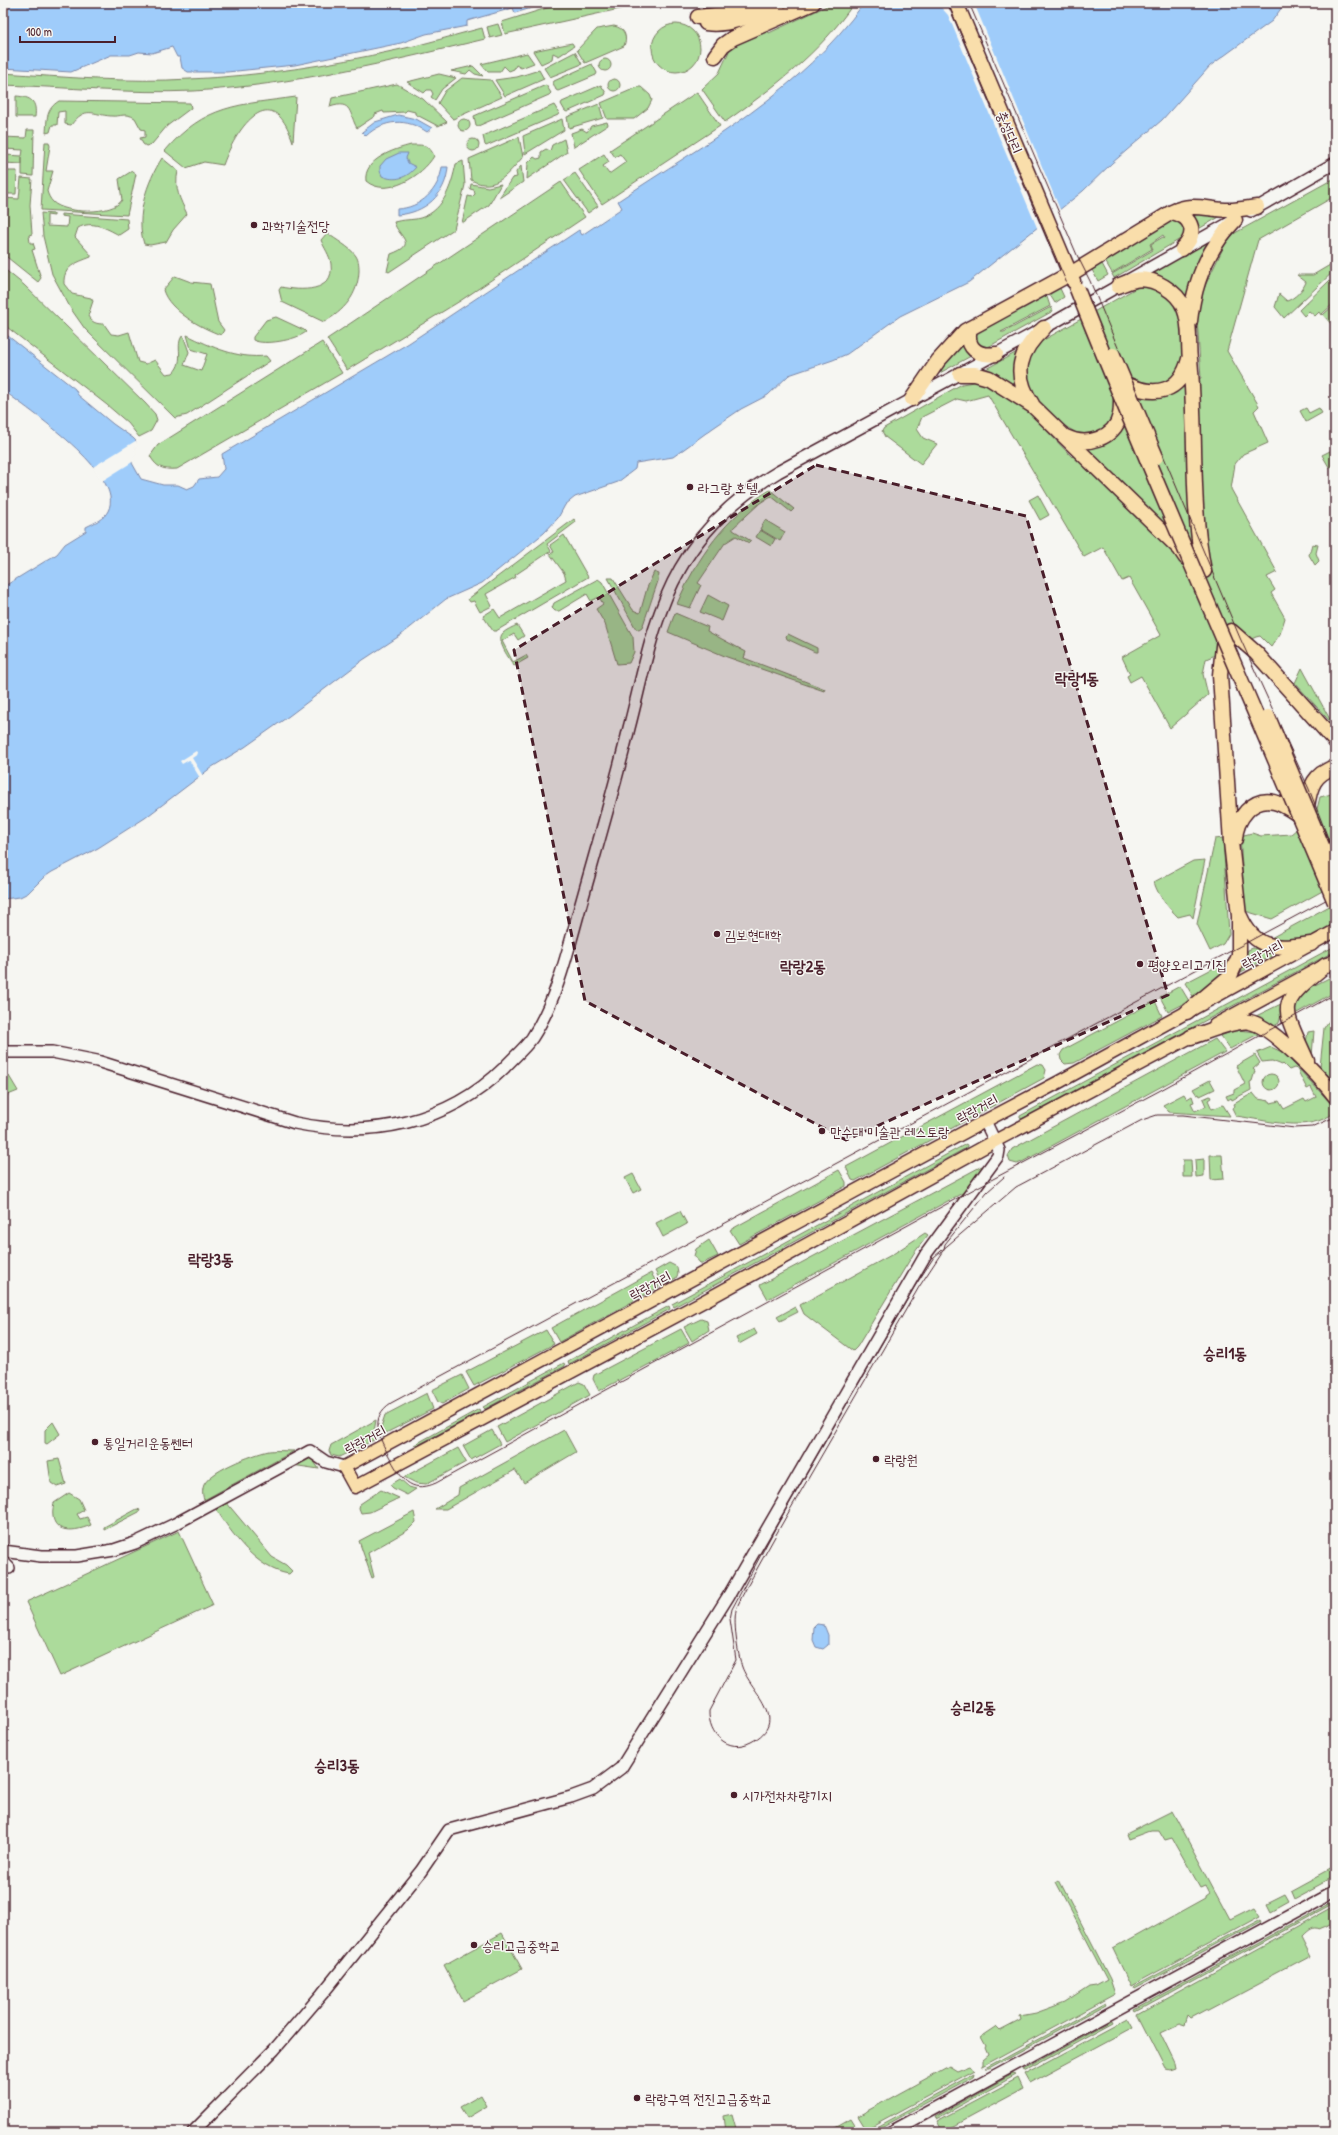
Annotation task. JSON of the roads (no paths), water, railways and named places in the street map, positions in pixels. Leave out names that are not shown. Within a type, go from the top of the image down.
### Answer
[{"type":"highway","points":[[747,3],[723,14],[702,20],[722,24],[759,12]]},
{"type":"highway","points":[[779,3],[759,12],[725,32],[720,37],[716,50],[733,38],[813,3]]},
{"type":"highway","points":[[946,3],[968,33]]},
{"type":"highway","name":"충성다리","points":[[956,3],[1071,265]]},
{"type":"highway","name":"충성다리","points":[[966,3],[1071,265]]},
{"type":"highway","points":[[912,399],[938,361],[960,335],[1071,265],[1180,208],[1194,206],[1228,210],[1257,207]]},
{"type":"highway","points":[[1172,212],[1180,214],[1187,219],[1192,229],[1192,236],[1189,243],[1182,249]]},
{"type":"highway","points":[[1201,573],[1197,537],[1193,384],[1189,329],[1192,303],[1203,267],[1220,236],[1235,220]]},
{"type":"highway","points":[[1071,265],[1121,399],[1201,573]]},
{"type":"highway","points":[[1118,286],[1141,280],[1162,286],[1181,302],[1189,329]]},
{"type":"highway","points":[[1080,287],[1126,384],[1201,573],[1303,811],[1335,877]]},
{"type":"highway","points":[[970,328],[969,335],[973,349],[981,355],[996,354]]},
{"type":"highway","points":[[1033,406],[1023,385],[1020,362],[1027,346],[1044,328]]},
{"type":"highway","points":[[1126,384],[1154,392],[1173,386],[1185,372],[1190,357]]},
{"type":"highway","points":[[960,374],[976,374],[989,378],[1033,406],[1062,436],[1180,549],[1201,573]]},
{"type":"highway","points":[[1062,436],[1077,441],[1089,441],[1103,437],[1114,428],[1121,414],[1121,399]]},
{"type":"highway","points":[[1227,634],[1256,653],[1335,741]]},
{"type":"highway","points":[[1187,1012],[1221,985],[1236,966],[1239,950],[1239,916],[1220,675],[1227,634]]},
{"type":"highway","points":[[1335,767],[1327,770],[1314,780],[1309,789],[1303,811],[1335,902]]},
{"type":"highway","points":[[1233,842],[1242,816],[1251,807],[1261,802],[1272,802],[1303,811]]},
{"type":"highway","points":[[1239,916],[1244,926],[1254,938],[1263,944],[1277,948],[1311,944]]},
{"type":"highway","points":[[1308,1065],[1286,1010],[1290,999],[1299,987],[1330,962]]},
{"type":"highway","points":[[1191,1037],[1240,1022],[1250,1022],[1270,1033],[1308,1065],[1335,1096]]},
{"type":"highway","points":[[1319,1076],[1335,1088]]},
{"type":"main road","points":[[3,1052],[52,1052],[97,1061],[295,1123],[316,1128],[349,1130],[383,1128],[421,1119],[462,1100],[494,1077],[530,1040],[547,1011],[571,940],[629,731],[647,655],[664,603],[680,568],[710,527],[741,497],[778,472],[1044,328],[1335,163]]},
{"type":"main road","name":"락랑거리","points":[[1330,962],[995,1141],[726,1290],[355,1487],[344,1467],[1059,1082],[1335,931]]},
{"type":"main road","points":[[193,2132],[274,2050],[322,1994],[422,1871],[449,1830],[571,1797],[593,1789],[621,1768],[729,1595],[926,1254],[998,1156],[999,1150],[985,1121]]},
{"type":"main road","points":[[3,1551],[60,1556],[114,1550],[152,1536],[310,1451],[326,1462],[344,1467]]},
{"type":"main road","points":[[891,2132],[1335,1891]]},
{"type":"water","points":[[3,3],[548,3],[515,13],[513,8],[467,21],[467,26],[426,34],[401,43],[295,65],[227,72],[188,72],[182,68],[180,57],[177,57],[172,47],[152,53],[139,52],[130,55],[111,55],[71,72],[3,68]]},
{"type":"water","points":[[864,3],[1285,3],[1272,21],[1210,66],[1162,120],[1112,163],[1083,191],[969,282],[900,316],[847,354],[789,375],[768,395],[741,409],[673,457],[636,463],[635,469],[618,482],[575,497],[565,505],[558,518],[544,533],[482,583],[446,599],[401,635],[363,660],[245,747],[212,767],[145,818],[98,848],[52,872],[43,878],[28,893],[20,897],[3,899],[3,587],[57,554],[65,544],[86,531],[86,527],[104,516],[108,511],[110,496],[103,480],[72,444],[3,390],[3,332],[75,389],[78,395],[136,441],[132,463],[141,479],[163,485],[178,485],[187,489],[194,486],[199,479],[217,477],[224,469],[222,454],[409,343],[579,230],[582,235],[622,208],[618,201],[718,136],[782,89],[812,63],[839,34]]},
{"type":"water","points":[[398,115],[416,119],[432,128],[427,132],[412,124],[396,122],[380,126],[366,136],[362,132],[375,122]]},
{"type":"water","points":[[399,153],[408,153],[406,158],[408,163],[416,167],[409,174],[400,178],[392,179],[382,176],[380,166],[386,159]]},
{"type":"water","points":[[442,167],[448,167],[446,177],[443,186],[432,201],[416,211],[397,215],[397,209],[414,205],[433,190]]},
{"type":"water","points":[[817,1624],[824,1625],[828,1635],[828,1645],[823,1649],[816,1647],[813,1640],[814,1627]]},
{"type":"tram line","points":[[948,3],[1335,916]]},
{"type":"tram line","points":[[969,3],[1077,255],[1090,281],[1240,638],[1309,789],[1335,856]]},
{"type":"tram line","points":[[1335,895],[391,1403],[384,1409],[378,1421],[379,1435],[385,1449],[406,1482],[419,1487],[436,1483],[1335,994]]},
{"type":"tram line","points":[[1004,1177],[987,1192],[945,1244],[944,1249],[919,1287],[790,1510],[737,1607],[735,1620],[736,1637],[742,1667],[760,1696],[769,1716],[768,1725],[763,1734],[751,1742],[743,1745],[727,1744],[721,1740],[712,1727],[709,1711],[736,1660],[730,1619],[732,1609],[778,1523],[915,1286],[934,1257],[1016,1187],[1142,1120],[1157,1115],[1183,1115],[1295,1128],[1312,1127],[1335,1117]]},
{"type":"place","name":"과학기술전당","points":[[254,225]]},
{"type":"place","name":"라그랑 호텔","points":[[690,487]]},
{"type":"place","name":"김보현대학","points":[[717,934]]},
{"type":"place","name":"평양오리고기집","points":[[1140,964]]},
{"type":"place","name":"만수대 미술관 레스토랑","points":[[822,1131]]},
{"type":"place","name":"통일거리운동쎈터","points":[[95,1442]]},
{"type":"place","name":"락랑원","points":[[876,1459]]},
{"type":"place","name":"시가전차차량기지","points":[[734,1795]]},
{"type":"place","name":"승리고급중학교","points":[[474,1945]]},
{"type":"place","name":"락랑구역 전진고급중학교","points":[[637,2098]]},
{"type":"district","name":"락랑1동","points":[[1077,678]]},
{"type":"district","name":"락랑2동","points":[[803,966]]},
{"type":"district","name":"락랑3동","points":[[211,1259]]},
{"type":"district","name":"승리1동","points":[[1225,1353]]},
{"type":"district","name":"승리2동","points":[[973,1707]]},
{"type":"district","name":"승리3동","points":[[337,1765]]}]
